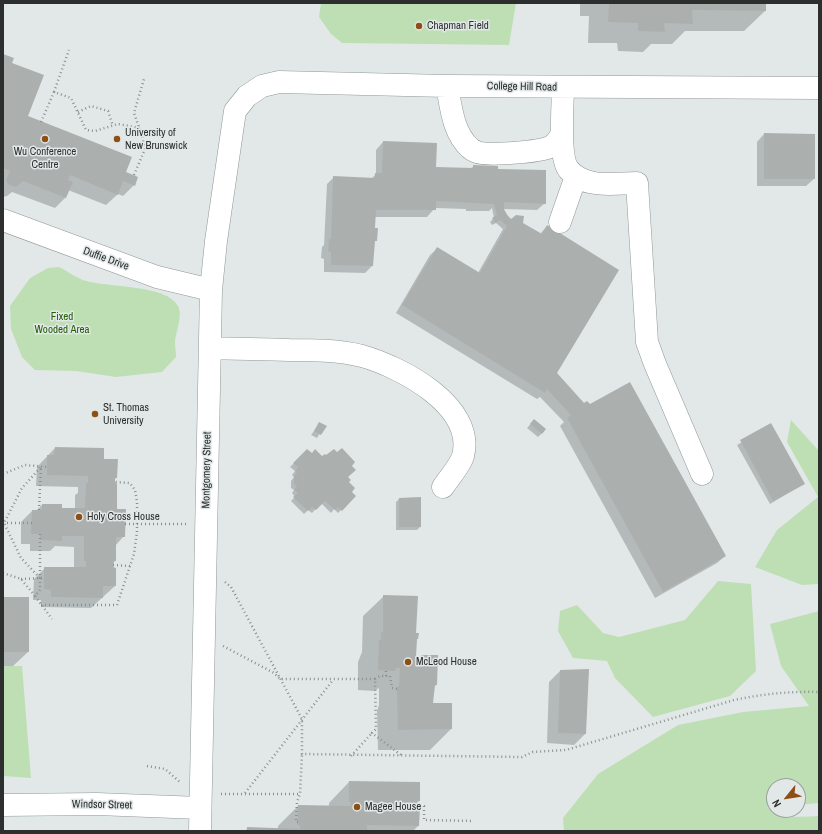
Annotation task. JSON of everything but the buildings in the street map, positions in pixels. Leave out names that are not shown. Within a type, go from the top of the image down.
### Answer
[{"type":"street","name":"College Hill Road","points":[[235,111],[247,96],[262,86],[279,82],[447,86],[819,88]]},
{"type":"street","points":[[447,86],[454,124],[462,139],[470,149],[480,153],[539,151],[551,147],[558,142],[562,133]]},
{"type":"street","points":[[563,87],[562,133],[564,160],[569,170],[576,176],[592,183],[637,183],[648,342],[654,364],[702,474]]},
{"type":"street","name":"Montgomery Street","points":[[200,831],[211,290],[225,168],[235,111]]},
{"type":"street","points":[[560,222],[576,176]]},
{"type":"street","name":"Duffie Drive","points":[[3,220],[157,277],[211,290]]},
{"type":"street","points":[[210,348],[336,352],[361,356],[384,364],[409,376],[433,392],[451,408],[460,424],[465,441],[463,458],[443,487]]},
{"type":"street","name":"Windsor Street","points":[[3,805],[96,804],[200,808]]},
{"type":"path","points":[[41,122],[54,92],[69,50]]},
{"type":"path","points":[[134,175],[144,149],[140,128],[134,111],[144,79]]},
{"type":"path","points":[[54,92],[71,98],[86,130],[94,131],[118,124],[140,128]]},
{"type":"path","points":[[78,112],[91,106],[108,111],[113,126]]},
{"type":"path","points":[[3,474],[25,465],[47,466]]},
{"type":"path","points":[[39,510],[41,466]]},
{"type":"path","points":[[4,523],[22,488],[41,466]]},
{"type":"path","points":[[41,605],[117,605],[131,566],[136,545],[138,524],[137,502],[132,483],[115,482]]},
{"type":"path","points":[[4,523],[32,523]]},
{"type":"path","points":[[4,523],[21,558],[40,578]]},
{"type":"path","points":[[125,524],[206,524]]},
{"type":"path","points":[[35,596],[40,590],[40,534]]},
{"type":"path","points":[[114,565],[131,566]]},
{"type":"path","points":[[3,573],[21,579],[44,578]]},
{"type":"path","points":[[21,579],[52,619]]},
{"type":"path","points":[[224,580],[231,587],[302,719],[300,794],[297,802],[296,822],[298,822]]},
{"type":"path","points":[[223,645],[274,673],[280,679],[375,679],[380,676],[390,676],[392,688],[397,690]]},
{"type":"path","points":[[386,670],[386,676]]},
{"type":"path","points":[[245,793],[334,679]]},
{"type":"path","points":[[351,756],[376,729],[375,679]]},
{"type":"path","points":[[302,754],[351,756],[522,757],[533,752],[566,750],[734,700],[796,691],[819,692]]},
{"type":"path","points":[[372,733],[402,756]]},
{"type":"path","points":[[147,766],[165,769],[181,783]]},
{"type":"path","points":[[220,794],[300,794]]},
{"type":"path","points":[[416,805],[424,806],[424,820],[474,822]]},
{"type":"green space","name":"Chapman Field","points":[[321,3],[516,3],[509,45],[342,43],[331,34],[319,17]]},
{"type":"green space","name":"Fixed Wooded Area","points":[[59,267],[83,280],[93,283],[149,290],[172,299],[178,306],[180,314],[175,342],[176,357],[162,372],[116,377],[76,371],[35,370],[22,357],[11,329],[10,306],[30,278],[48,268]]},
{"type":"green space","points":[[791,420],[819,451],[819,584],[802,585],[755,567],[777,530],[818,497],[787,442]]},
{"type":"green space","points":[[718,581],[751,584],[756,671],[730,696],[653,717],[615,678],[607,661],[573,658],[558,631],[560,611],[577,605],[603,633],[619,637],[685,620]]},
{"type":"green space","points":[[819,611],[819,803],[806,804],[806,778],[766,778],[766,818],[806,818],[806,817],[819,816],[819,831],[564,831],[563,818],[598,774],[678,725],[743,712],[809,706],[781,666],[770,624]]},
{"type":"green space","points":[[3,666],[22,666],[31,778],[3,776]]},
{"type":"place","name":"Chapman Field","points":[[419,26]]},
{"type":"place","name":"Wu Conference Centre","points":[[45,139]]},
{"type":"place","name":"University of New Brunswick","points":[[117,139]]},
{"type":"place","name":"St. Thomas University","points":[[95,414]]},
{"type":"place","name":"Holy Cross House","points":[[79,517]]},
{"type":"place","name":"McLeod House","points":[[408,662]]},
{"type":"place","name":"Magee House","points":[[357,807]]}]
